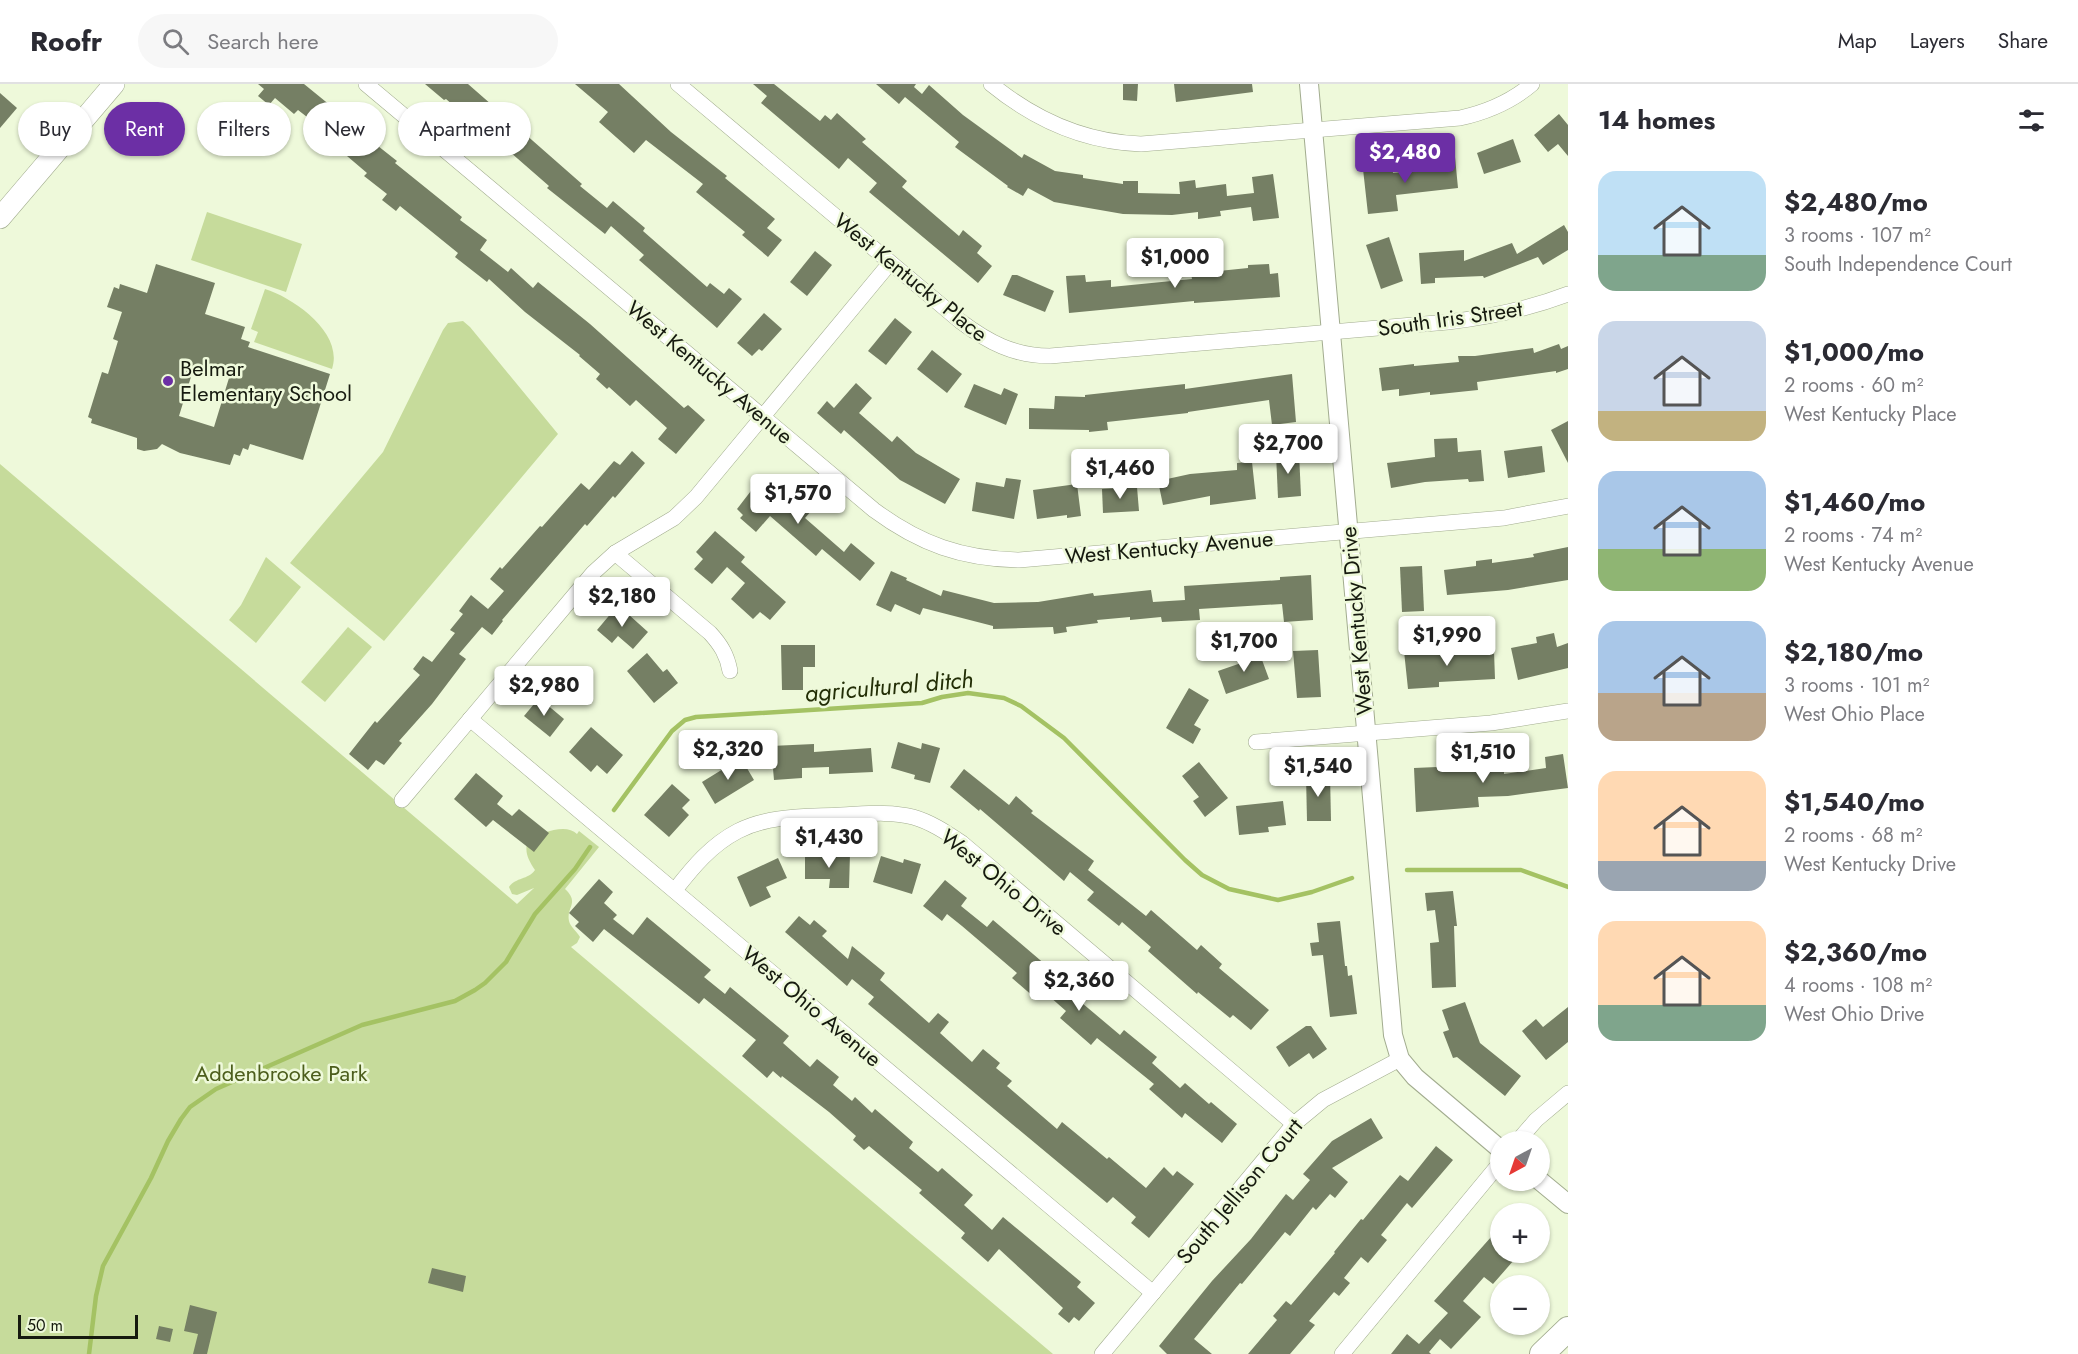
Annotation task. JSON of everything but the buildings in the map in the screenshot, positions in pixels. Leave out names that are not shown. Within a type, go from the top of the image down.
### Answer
[{"type":"main road","points":[[0,218],[114,84]]},
{"type":"main road","points":[[1542,1354],[1568,1329]]},
{"type":"street","name":"West Kentucky Avenue","points":[[366,84],[889,521],[926,542],[953,552],[1019,560],[1504,518],[1568,506]]},
{"type":"street","name":"West Kentucky Place","points":[[678,84],[978,335],[1009,350],[1030,355],[1050,356],[1331,332]]},
{"type":"street","points":[[991,84],[1014,102],[1077,134],[1108,141],[1160,143],[1460,118],[1497,106],[1518,95],[1532,84]]},
{"type":"street","name":"West Kentucky Drive","points":[[1309,84],[1392,1022],[1401,1059],[1422,1083],[1490,1141]]},
{"type":"street","points":[[402,800],[584,584],[615,553],[680,513],[890,263]]},
{"type":"street","name":"South Iris Street","points":[[1331,332],[1475,319],[1534,307],[1568,294]]},
{"type":"street","points":[[615,553],[710,633],[723,648],[730,671]]},
{"type":"street","points":[[1256,742],[1491,723],[1568,711]]},
{"type":"street","name":"West Ohio Avenue","points":[[470,719],[1153,1293]]},
{"type":"street","name":"West Ohio Drive","points":[[675,890],[710,850],[723,840],[754,824],[772,819],[882,813],[914,818],[928,823],[962,843],[1294,1124]]},
{"type":"street","name":"South Jellison Court","points":[[1102,1354],[1294,1124],[1323,1100],[1401,1059]]},
{"type":"street","points":[[1526,1131],[1568,1093]]},
{"type":"street","points":[[1342,1354],[1490,1174]]},
{"type":"street","points":[[1550,1189],[1568,1204]]},
{"type":"green space","points":[[207,212],[302,244],[286,292],[191,260]]},
{"type":"green space","points":[[265,289],[302,309],[324,330],[331,343],[334,356],[332,369],[254,342],[258,332],[251,329]]},
{"type":"green space","points":[[463,321],[558,434],[384,641],[290,563],[383,452],[443,330],[448,323]]},
{"type":"green space","name":"Addenbrooke Park","points":[[0,464],[517,904],[534,888],[517,895],[512,894],[509,887],[535,870],[527,855],[528,840],[546,832],[567,829],[577,834],[579,831],[599,847],[565,889],[572,898],[569,921],[580,937],[571,947],[1053,1354],[0,1354]]},
{"type":"green space","points":[[266,557],[301,587],[256,643],[229,620],[241,605]]},
{"type":"green space","points":[[348,627],[372,647],[325,702],[301,682]]},
{"type":"waterway","name":"agricultural ditch","points":[[614,810],[672,731],[685,720],[696,717],[922,703],[968,693],[1004,698],[1021,706],[1064,738],[1185,860],[1202,875],[1229,889],[1278,900],[1312,892],[1352,878]]},
{"type":"waterway","name":"agricultural ditch","points":[[89,1354],[96,1296],[103,1266],[151,1178],[168,1141],[190,1107],[216,1089],[362,1025],[455,1001],[475,990],[506,962],[535,914],[575,869],[590,847]]},
{"type":"waterway","name":"agricultural ditch","points":[[1407,870],[1521,870],[1568,887]]},
{"type":"place","name":"Belmar Elementary School","points":[[168,381]]}]
